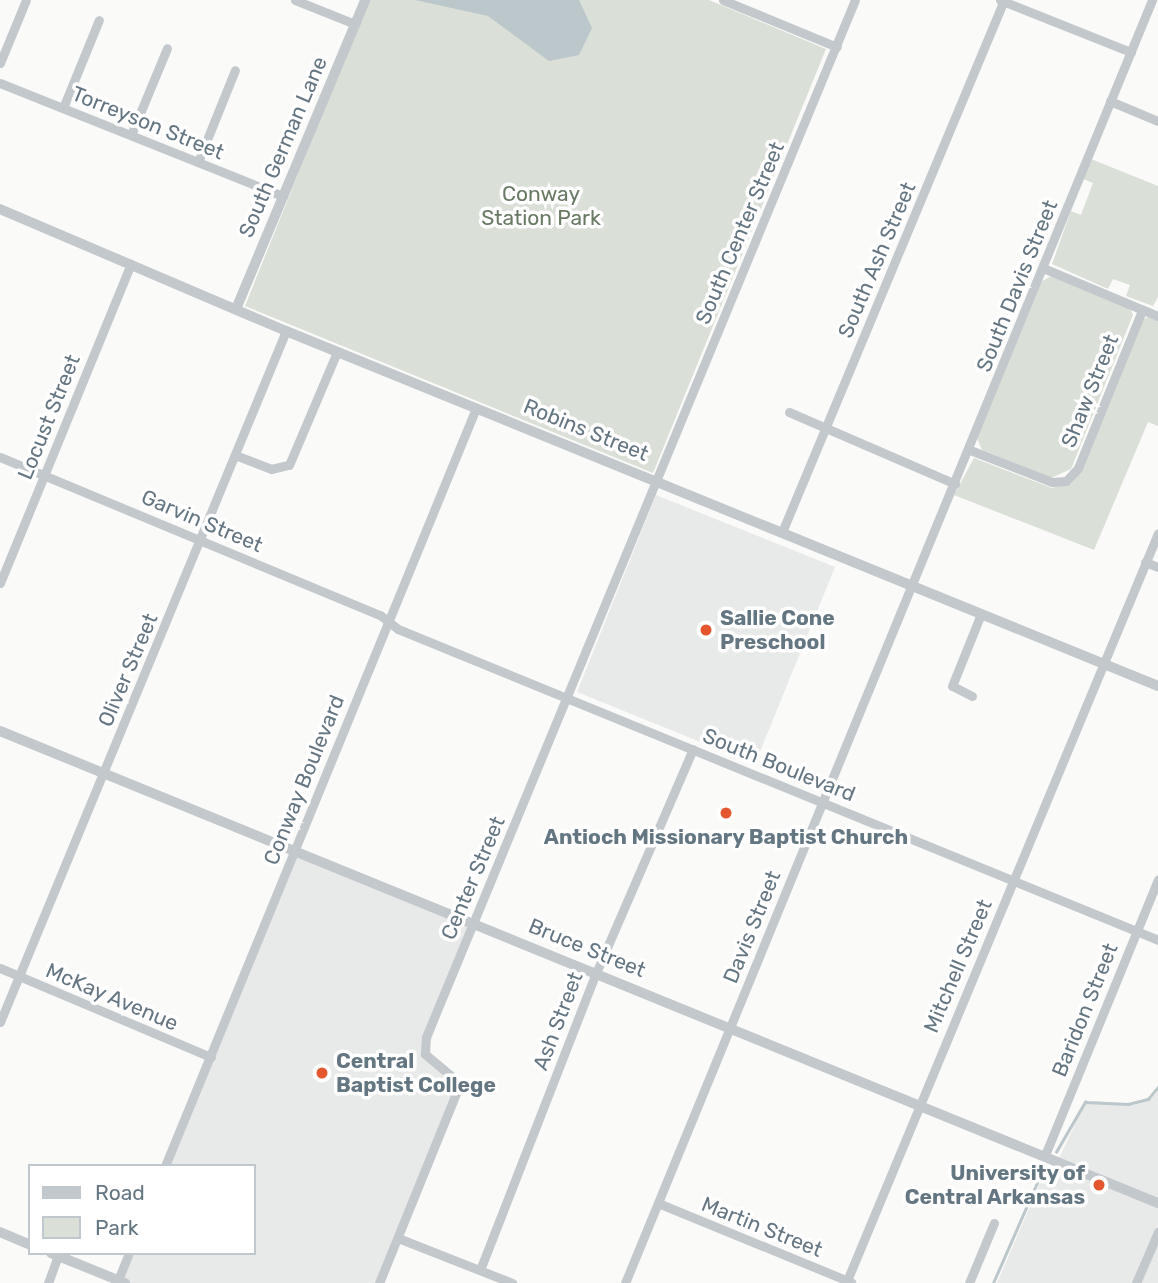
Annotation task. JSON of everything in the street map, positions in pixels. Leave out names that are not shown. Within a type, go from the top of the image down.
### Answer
[{"type":"street","points":[[0,63],[26,0]]},
{"type":"street","points":[[295,0],[355,24]]},
{"type":"street","name":"South German Lane","points":[[236,309],[365,0]]},
{"type":"street","points":[[723,0],[836,47]]},
{"type":"street","name":"South Center Street","points":[[656,479],[855,0]]},
{"type":"street","points":[[1002,0],[1131,51]]},
{"type":"street","name":"South Ash Street","points":[[782,532],[1002,0]]},
{"type":"street","name":"South Davis Street","points":[[913,584],[1152,0]]},
{"type":"street","points":[[63,108],[99,20]]},
{"type":"street","points":[[131,135],[167,48]]},
{"type":"street","points":[[198,162],[235,70]]},
{"type":"street","name":"Torreyson Street","points":[[0,83],[282,196]]},
{"type":"street","points":[[1110,101],[1158,121]]},
{"type":"street","name":"Robins Street","points":[[0,209],[286,331],[656,479],[1158,686]]},
{"type":"street","name":"Locust Street","points":[[0,583],[131,264]]},
{"type":"street","points":[[1043,268],[1158,316]]},
{"type":"street","name":"Shaw Street","points":[[970,450],[1052,482],[1066,481],[1078,468],[1142,310]]},
{"type":"street","name":"Oliver Street","points":[[0,1022],[202,540],[286,331]]},
{"type":"street","points":[[235,454],[271,469],[289,465],[337,352]]},
{"type":"street","name":"Conway Boulevard","points":[[167,1164],[476,408]]},
{"type":"street","points":[[789,412],[955,484]]},
{"type":"street","name":"Garvin Street","points":[[0,457],[202,540],[388,621]]},
{"type":"street","name":"Center Street","points":[[379,1283],[456,1093],[450,1075],[425,1054],[424,1046],[656,479]]},
{"type":"street","name":"Mitchell Street","points":[[848,1282],[919,1104],[1158,533]]},
{"type":"street","points":[[1146,562],[1158,567]]},
{"type":"street","name":"Davis Street","points":[[625,1283],[913,584]]},
{"type":"street","points":[[972,695],[953,686],[981,614]]},
{"type":"street","name":"South Boulevard","points":[[388,621],[1158,940]]},
{"type":"street","name":"Bruce Street","points":[[0,731],[1158,1203]]},
{"type":"street","name":"Ash Street","points":[[480,1270],[596,973],[693,749]]},
{"type":"street","name":"Baridon Street","points":[[1045,1155],[1158,878]]},
{"type":"street","name":"McKay Avenue","points":[[0,968],[211,1057]]},
{"type":"street","name":"Martin Street","points":[[658,1203],[848,1282]]},
{"type":"street","points":[[969,1283],[994,1223]]},
{"type":"street","points":[[0,1232],[28,1244]]},
{"type":"street","points":[[1136,1283],[1158,1232]]},
{"type":"street","points":[[398,1238],[512,1283]]},
{"type":"street","points":[[48,1283],[55,1255],[122,1282],[129,1255]]},
{"type":"shaded area","points":[[415,0],[579,0],[592,28],[579,55],[549,61],[488,16]]},
{"type":"shaded area","name":"Sallie Cone Preschool","points":[[656,495],[835,567],[755,764],[577,692]]},
{"type":"shaded area","name":"Central Baptist College","points":[[294,850],[473,923],[426,1054],[456,1093],[379,1283],[125,1283],[118,1280],[128,1255],[256,1255],[256,1164],[166,1164]]},
{"type":"shaded area","name":"University of Central Arkansas","points":[[1158,1091],[1158,1283],[997,1283],[1042,1178],[1054,1169],[1084,1105],[1095,1101],[1134,1105],[1151,1099]]},
{"type":"green space","name":"Conway Station Park","points":[[368,0],[709,0],[826,49],[653,473],[245,306]]},
{"type":"green space","points":[[1091,159],[1158,186],[1158,297],[1153,306],[1126,296],[1130,285],[1113,279],[1108,289],[1052,264],[1071,211],[1081,215],[1093,183],[1083,179]]},
{"type":"green space","points":[[1052,276],[1130,308],[1133,315],[1071,469],[1051,478],[982,450],[977,438],[1042,281]]},
{"type":"green space","points":[[1149,317],[1158,320],[1158,426],[1148,422],[1094,550],[954,495],[974,458],[1052,488],[1073,481],[1143,319]]},
{"type":"waterway","points":[[1056,1152],[1085,1102],[1128,1104],[1148,1099],[1158,1087]]},
{"type":"waterway","points":[[993,1283],[1040,1176],[1050,1168]]},
{"type":"place","name":"Sallie Cone Preschool","points":[[706,630]]},
{"type":"place","name":"Antioch Missionary Baptist Church","points":[[726,813]]},
{"type":"place","name":"Central Baptist College","points":[[322,1073]]},
{"type":"place","name":"University of Central Arkansas","points":[[1099,1185]]}]
